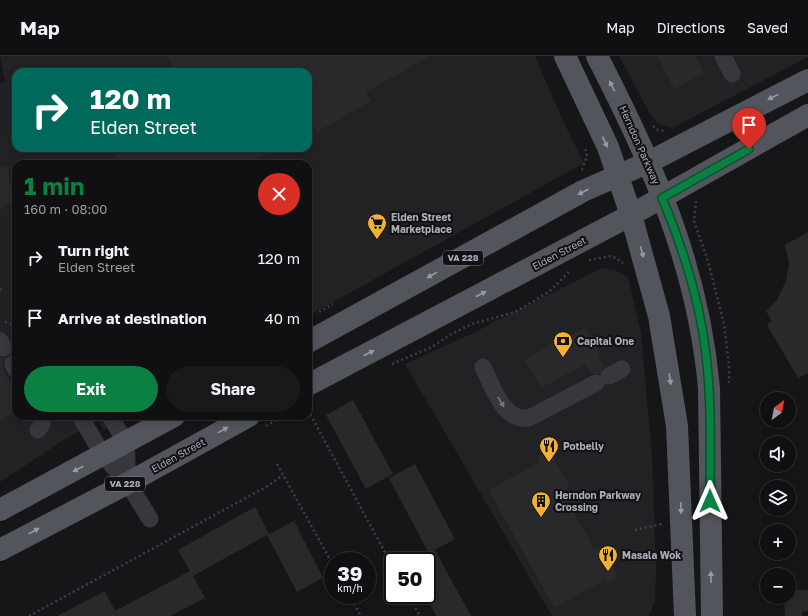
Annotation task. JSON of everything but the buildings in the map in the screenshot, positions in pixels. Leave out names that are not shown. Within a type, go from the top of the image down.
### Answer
[{"type":"main road","points":[[565,56],[608,147],[631,215],[659,316],[677,426],[685,616]]},
{"type":"main road","name":"Herndon Parkway","points":[[597,56],[638,136],[649,162],[675,228],[688,268],[696,300],[706,354],[711,455],[712,616]]},
{"type":"main road","points":[[618,176],[649,162],[808,80]]},
{"type":"main road","name":"Elden Street","points":[[312,383],[631,215],[808,115]]},
{"type":"main road","name":"VA 228","points":[[312,340],[583,191],[618,176]]},
{"type":"main road","points":[[0,510],[103,456],[167,420]]},
{"type":"main road","name":"Elden Street","points":[[0,550],[128,483],[242,420]]},
{"type":"lane","points":[[723,56],[732,74]]},
{"type":"lane","points":[[483,368],[508,412],[522,420],[529,418],[609,376]]},
{"type":"lane","points":[[82,420],[103,456],[128,483],[150,519]]},
{"type":"lane","points":[[112,420],[126,443],[128,483]]},
{"type":"path","points":[[651,124],[658,130],[674,133]]},
{"type":"path","points":[[580,172],[583,169],[587,156],[582,141]]},
{"type":"path","points":[[698,198],[694,220],[708,261],[724,324],[729,365],[729,385]]},
{"type":"path","points":[[319,312],[340,300]]},
{"type":"path","points":[[5,322],[12,325]]},
{"type":"path","points":[[312,417],[385,552]]},
{"type":"path","points":[[278,464],[326,552]]},
{"type":"path","points":[[29,616],[266,487],[283,475]]},
{"type":"path","points":[[354,604],[361,616]]},
{"type":"path","points":[[413,604],[420,616]]},
{"type":"shaded area","name":"Elden Street Marketplace","points":[[0,56],[535,56],[565,125],[584,163],[312,314],[312,160],[12,160],[12,420],[98,420],[70,436],[0,482],[0,84],[5,81]]},
{"type":"shaded area","points":[[619,56],[808,57],[672,128],[658,123],[650,114]]},
{"type":"shaded area","points":[[602,268],[615,270],[628,277],[641,333],[652,455],[656,570],[655,600],[649,616],[552,616],[405,364],[469,335]]},
{"type":"shaded area","name":"Elden Street Marketplace","points":[[98,420],[121,420],[104,430]]},
{"type":"place","name":"Elden Street Marketplace","points":[[377,240]]},
{"type":"place","name":"Capital One","points":[[563,358]]},
{"type":"place","name":"Potbelly","points":[[549,463]]},
{"type":"place","name":"Herndon Parkway Crossing","points":[[541,518]]},
{"type":"place","name":"Masala Wok","points":[[608,572]]},
{"type":"route","points":[[710,501],[711,455],[709,388],[706,354],[696,300],[688,268],[675,228],[662,198],[749,149]]}]
